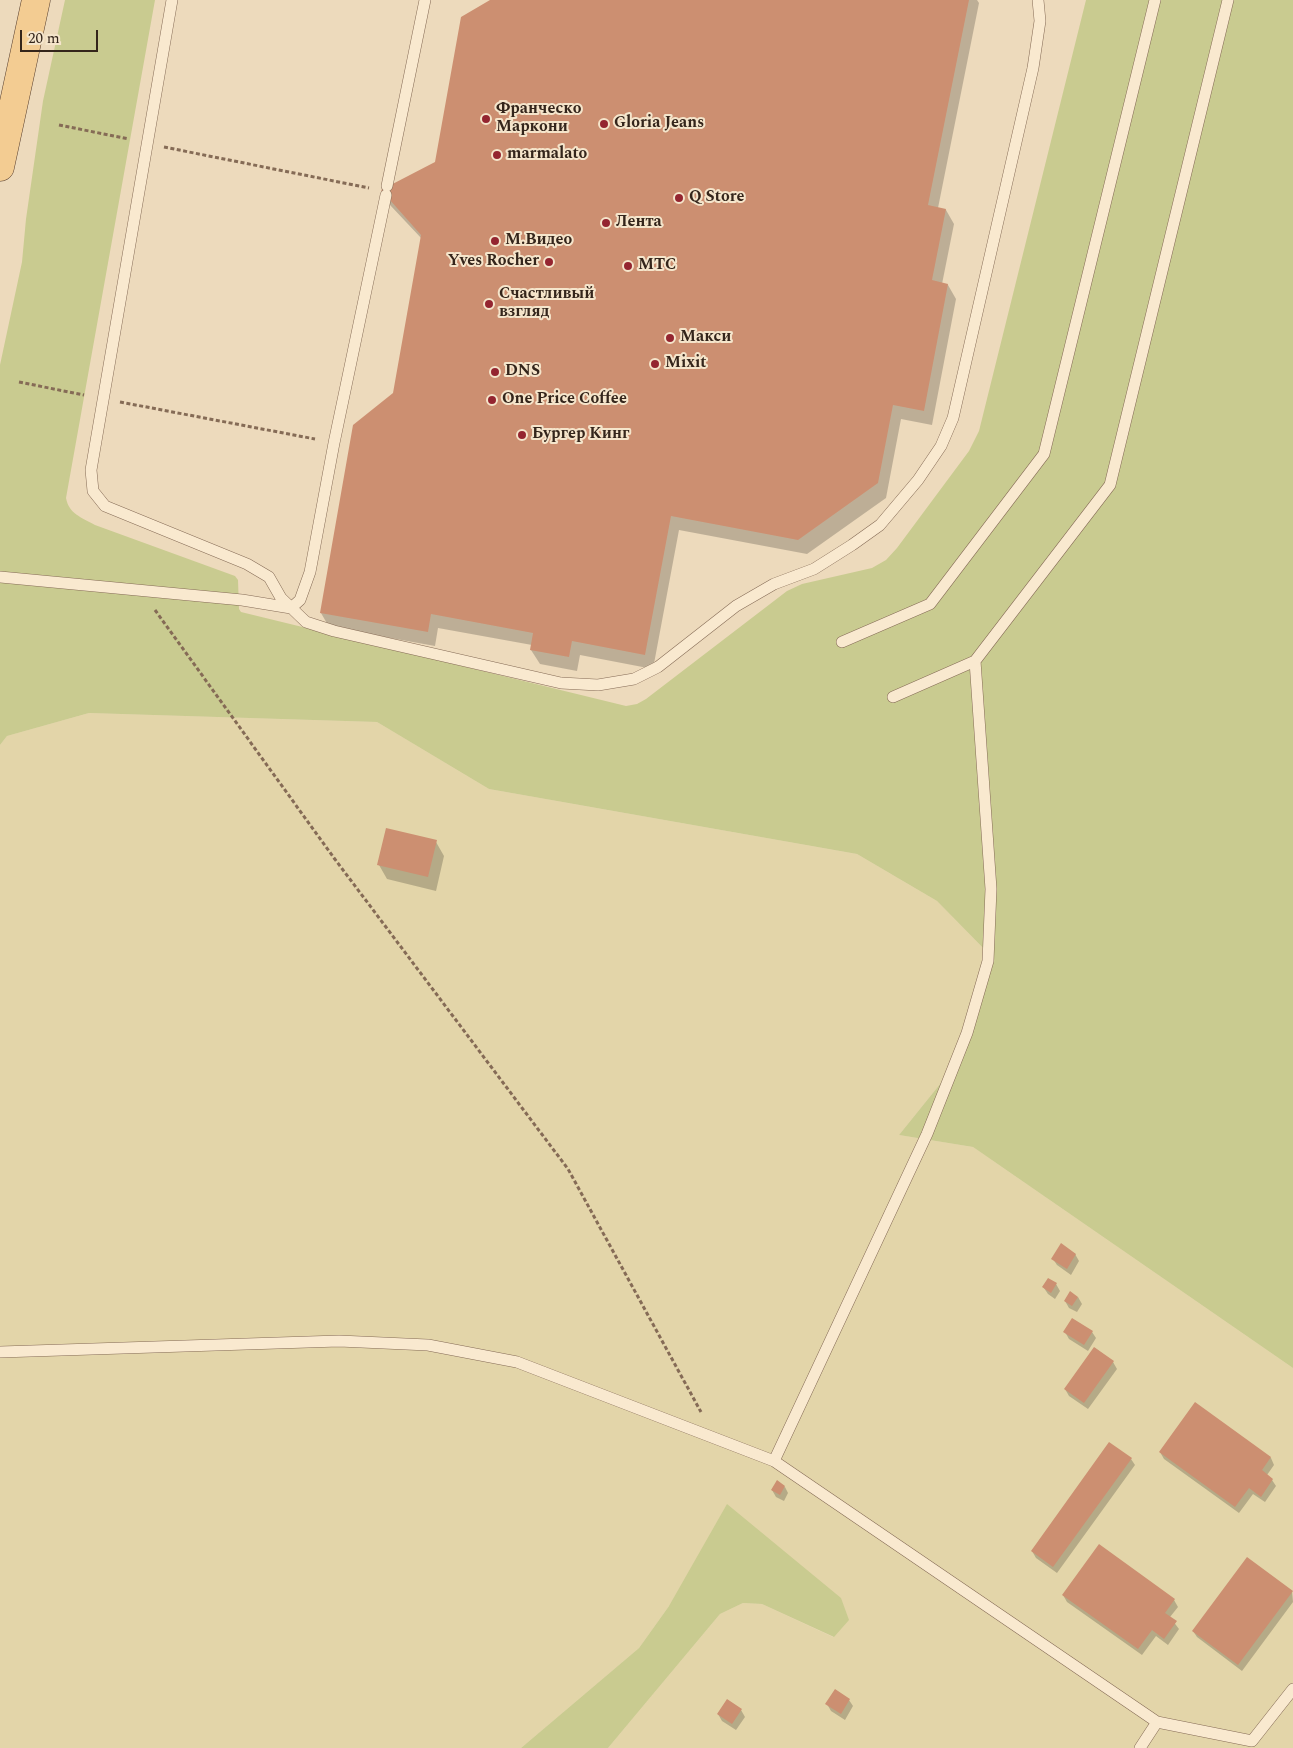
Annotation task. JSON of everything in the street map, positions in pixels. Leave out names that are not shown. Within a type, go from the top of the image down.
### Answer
[{"type":"main road","points":[[0,167],[36,0]]},
{"type":"lane","points":[[172,0],[91,470],[93,491],[105,506],[246,564],[269,577],[281,598],[306,622],[334,631],[562,683],[598,685],[634,679],[658,667],[736,606],[774,584],[814,569],[880,525],[918,480],[941,446],[953,418],[1033,68],[1040,21],[1038,0]]},
{"type":"lane","points":[[291,608],[300,600],[310,572],[334,443],[425,0]]},
{"type":"lane","points":[[842,642],[930,604],[1044,454],[1155,0]]},
{"type":"lane","points":[[893,697],[975,661],[1110,485],[1228,0]]},
{"type":"lane","points":[[0,576],[242,600],[291,608]]},
{"type":"lane","points":[[774,1461],[927,1134],[967,1033],[988,961],[991,889],[975,661]]},
{"type":"lane","points":[[0,1352],[339,1341],[428,1345],[517,1362],[774,1461],[1157,1722],[1252,1741],[1293,1689]]},
{"type":"lane","points":[[1140,1748],[1157,1722]]},
{"type":"path","points":[[58,125],[374,188]]},
{"type":"path","points":[[19,382],[334,443]]},
{"type":"path","points":[[154,609],[334,858],[568,1169],[715,1438]]},
{"type":"shaded area","points":[[89,713],[377,722],[489,789],[857,854],[937,901],[988,953],[953,1068],[899,1135],[973,1147],[1293,1368],[1293,1748],[608,1748],[720,1614],[743,1603],[762,1604],[833,1637],[841,1598],[669,1606],[639,1648],[521,1748],[0,1748],[0,745],[7,736]]},
{"type":"green space","points":[[65,0],[155,0],[66,498],[70,508],[76,514],[95,525],[235,576],[238,580],[239,609],[241,612],[626,706],[637,704],[646,699],[787,591],[802,584],[872,568],[886,560],[969,451],[979,431],[1086,0],[1293,0],[1293,1368],[973,1147],[899,1135],[953,1068],[988,953],[937,901],[857,854],[489,789],[377,722],[89,713],[7,736],[0,745],[0,365],[22,262],[26,219],[43,101]]},
{"type":"green space","points":[[727,1504],[841,1598],[849,1620],[834,1637],[762,1604],[743,1603],[720,1614],[608,1748],[521,1748],[639,1648],[669,1606]]},
{"type":"building","name":"Макси","points":[[490,0],[969,0],[928,205],[946,209],[932,280],[948,284],[924,411],[893,405],[878,483],[798,540],[671,516],[645,655],[572,641],[569,657],[530,650],[533,633],[431,614],[428,632],[320,613],[353,425],[393,393],[421,235],[381,190],[435,162],[461,17]]},
{"type":"building","points":[[386,828],[437,840],[428,877],[377,865]]},
{"type":"building","points":[[1061,1243],[1076,1254],[1067,1269],[1051,1259]]},
{"type":"building","points":[[1048,1278],[1057,1283],[1051,1293],[1042,1287]]},
{"type":"building","points":[[1070,1291],[1078,1297],[1072,1306],[1064,1301]]},
{"type":"building","points":[[1072,1318],[1093,1331],[1084,1345],[1063,1332]]},
{"type":"building","points":[[1094,1347],[1114,1361],[1084,1403],[1064,1389]]},
{"type":"building","points":[[1195,1402],[1271,1457],[1262,1470],[1273,1479],[1261,1497],[1249,1488],[1235,1507],[1159,1452]]},
{"type":"building","points":[[1109,1442],[1132,1458],[1053,1567],[1031,1551]]},
{"type":"building","points":[[777,1480],[785,1486],[780,1495],[771,1490]]},
{"type":"building","points":[[1099,1544],[1175,1599],[1165,1613],[1177,1621],[1164,1639],[1152,1630],[1138,1649],[1062,1595]]},
{"type":"building","points":[[1247,1557],[1293,1591],[1238,1665],[1192,1631]]},
{"type":"building","points":[[835,1689],[850,1699],[841,1714],[825,1704]]},
{"type":"building","points":[[727,1699],[742,1709],[732,1724],[717,1714]]},
{"type":"place","name":"Франческо Маркони","points":[[486,119]]},
{"type":"place","name":"Gloria Jeans","points":[[604,124]]},
{"type":"place","name":"marmalato","points":[[497,155]]},
{"type":"place","name":"Q Store","points":[[679,198]]},
{"type":"place","name":"Лента","points":[[606,223]]},
{"type":"place","name":"М.Видео","points":[[495,241]]},
{"type":"place","name":"Yves Rocher","points":[[549,262]]},
{"type":"place","name":"МТС","points":[[628,266]]},
{"type":"place","name":"Счастливый взгляд","points":[[489,304]]},
{"type":"place","name":"Макси","points":[[670,338]]},
{"type":"place","name":"Mixit","points":[[655,364]]},
{"type":"place","name":"DNS","points":[[495,372]]},
{"type":"place","name":"One Price Coffee","points":[[492,400]]},
{"type":"place","name":"Бургер Кинг","points":[[522,435]]}]
